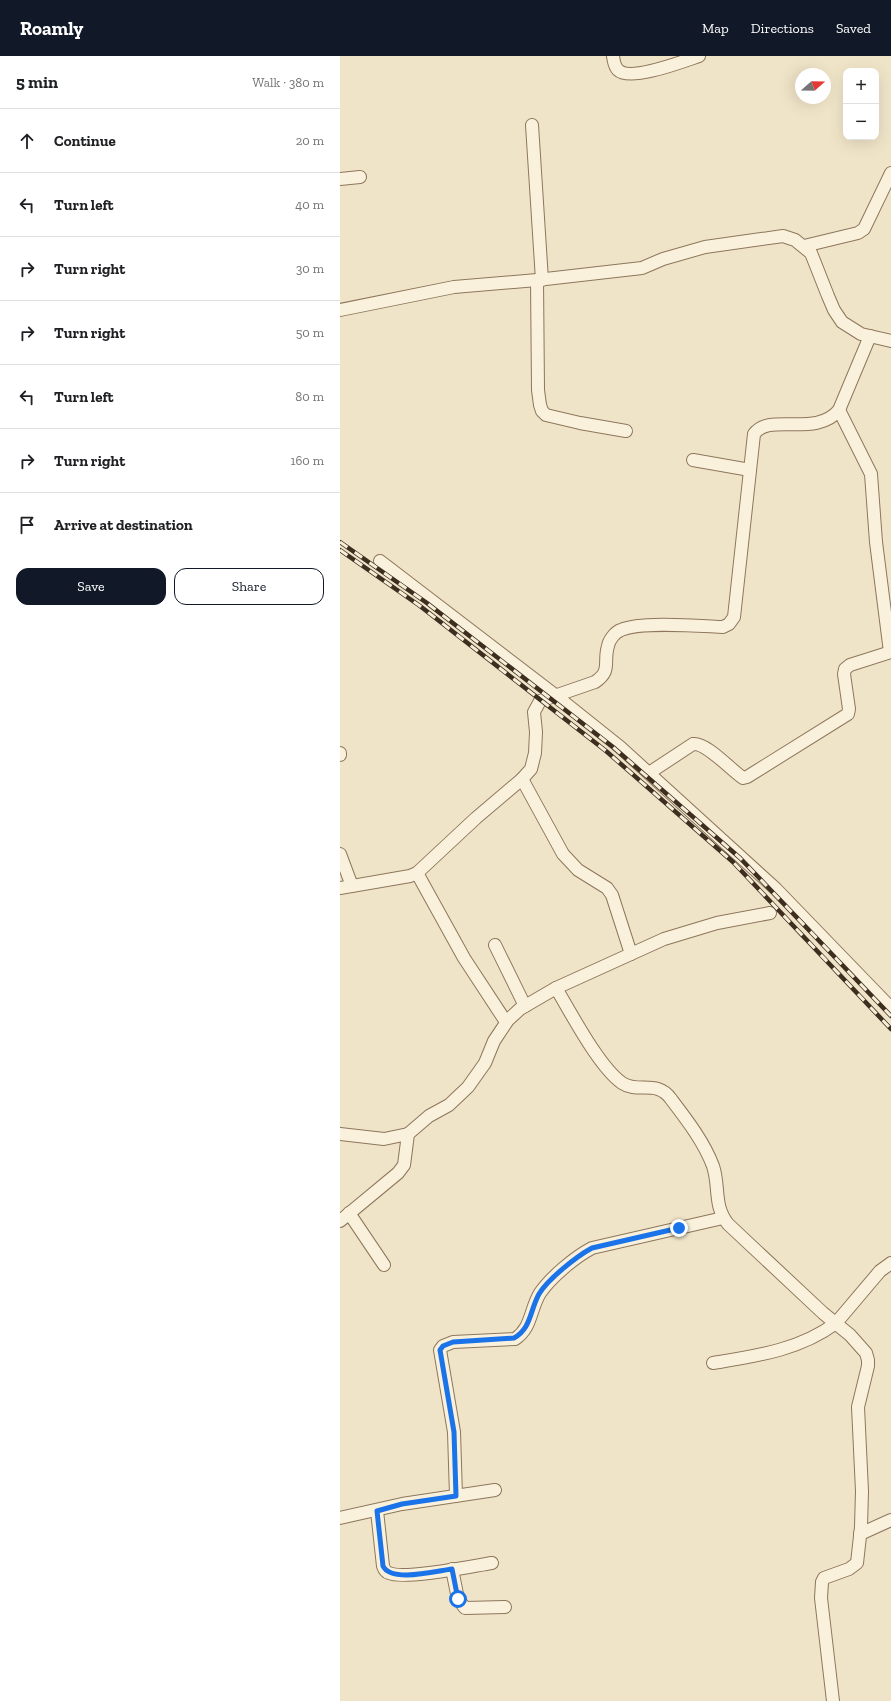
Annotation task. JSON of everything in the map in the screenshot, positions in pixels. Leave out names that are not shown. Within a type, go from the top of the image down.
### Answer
[{"type":"street","points":[[613,56],[614,65],[619,71],[625,74],[640,73],[663,68],[699,56]]},
{"type":"street","points":[[532,125],[539,280],[538,390],[542,411],[546,415],[580,423],[626,430]]},
{"type":"street","points":[[804,246],[858,233],[864,229],[891,173]]},
{"type":"street","points":[[340,179],[360,177]]},
{"type":"street","points":[[340,310],[454,287],[539,280],[642,268],[663,259],[704,247],[783,236],[795,240],[811,252],[831,303],[842,322],[861,334],[891,341]]},
{"type":"street","points":[[340,854],[346,887],[410,876],[417,873],[476,818],[522,779],[531,769],[536,732],[534,712],[540,701],[595,682],[603,677],[606,670],[608,646],[620,630],[637,626],[723,627],[729,624],[734,617],[754,434],[758,428],[768,425],[810,425],[830,418],[839,410],[870,336]]},
{"type":"street","points":[[649,773],[693,744],[697,743],[706,747],[743,778],[747,777],[848,714],[849,709],[844,674],[845,669],[850,665],[891,652],[876,542],[871,474],[839,410]]},
{"type":"street","points":[[693,460],[750,470]]},
{"type":"street","points":[[380,561],[555,695],[620,747],[776,889],[891,1008]]},
{"type":"street","points":[[522,779],[563,854],[578,870],[607,888],[612,895],[630,954]]},
{"type":"street","points":[[417,873],[464,958],[506,1022]]},
{"type":"street","points":[[340,1134],[384,1139],[408,1134],[429,1116],[449,1105],[468,1087],[485,1063],[494,1041],[506,1022],[520,1009],[556,988],[610,965],[630,954],[664,939],[710,926],[770,913]]},
{"type":"street","points":[[494,945],[526,1006]]},
{"type":"street","points":[[556,988],[599,1059],[615,1077],[628,1086],[658,1088],[664,1090],[670,1097],[696,1134],[712,1165],[715,1173],[718,1202],[723,1218],[850,1335],[862,1348],[868,1360],[868,1366],[858,1407],[862,1491],[857,1563],[849,1569],[824,1578],[822,1582],[821,1598],[833,1701]]},
{"type":"street","points":[[384,1265],[344,1217],[398,1173],[404,1166],[408,1134]]},
{"type":"street","points":[[456,1496],[454,1432],[440,1350],[443,1346],[453,1342],[514,1338],[522,1334],[527,1326],[539,1295],[545,1287],[580,1254],[592,1248],[723,1218]]},
{"type":"street","points":[[713,1363],[763,1355],[789,1348],[813,1337],[836,1323],[880,1271],[891,1263]]},
{"type":"street","points":[[340,1518],[377,1511],[402,1504],[495,1490]]},
{"type":"street","points":[[377,1511],[383,1566],[385,1571],[390,1574],[403,1575],[492,1563]]},
{"type":"street","points":[[860,1534],[891,1520]]},
{"type":"street","points":[[452,1569],[458,1599],[465,1608],[506,1607]]},
{"type":"railway","points":[[340,542],[427,603],[613,747],[740,858],[891,1016]]},
{"type":"railway","points":[[340,550],[420,606],[606,751],[733,862],[891,1029]]},
{"type":"route","points":[[458,1599],[452,1569],[403,1575],[390,1574],[385,1571],[383,1566],[377,1511],[402,1504],[456,1496],[454,1432],[440,1350],[443,1346],[453,1342],[514,1338],[522,1334],[527,1326],[539,1295],[545,1287],[580,1254],[592,1248],[679,1228]]}]
